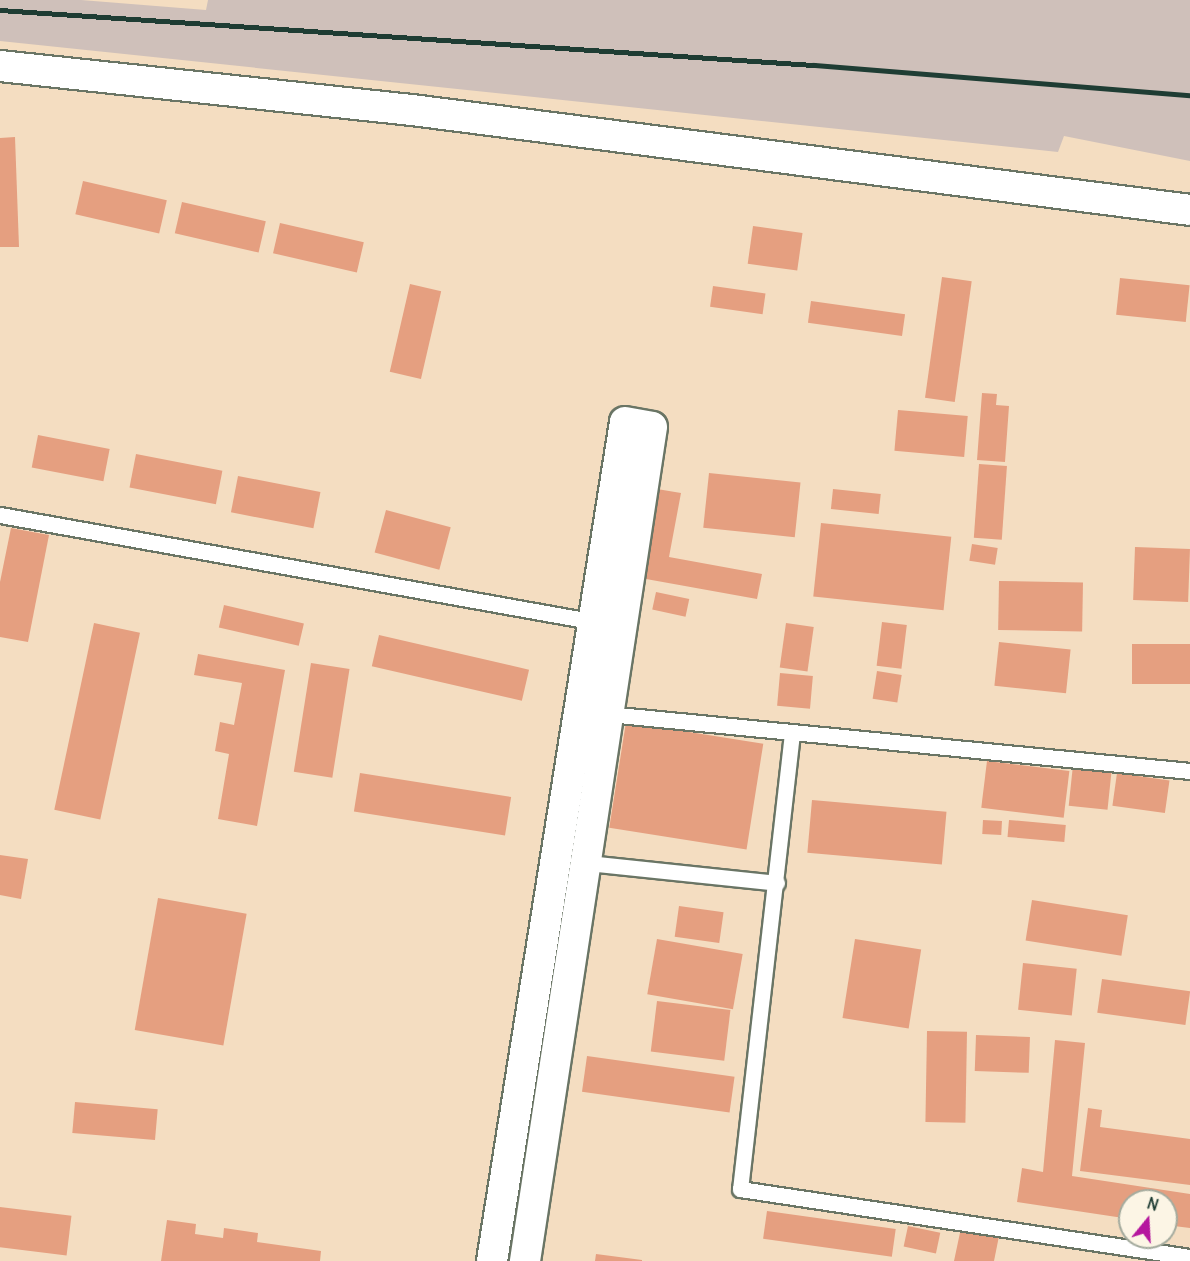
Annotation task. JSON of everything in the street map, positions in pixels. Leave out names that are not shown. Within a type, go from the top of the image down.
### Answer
[{"type":"street","points":[[0,66],[412,110],[1190,210]]},
{"type":"street","points":[[492,1261],[596,622],[625,422],[652,427],[608,714],[588,864],[525,1261]]},
{"type":"lane","points":[[0,515],[596,622]]},
{"type":"lane","points":[[608,714],[1190,771]]},
{"type":"lane","points":[[792,733],[777,883],[740,1189],[1190,1257]]},
{"type":"lane","points":[[588,864],[777,883]]},
{"type":"shaded area","points":[[0,0],[81,0],[206,10],[208,0],[1190,0],[1190,161],[1064,136],[1058,152],[0,41]]},
{"type":"building","points":[[15,137],[19,247],[0,247],[0,138]]},
{"type":"building","points":[[83,181],[167,200],[159,233],[75,214]]},
{"type":"building","points":[[182,202],[266,221],[259,253],[175,233]]},
{"type":"building","points":[[280,223],[364,242],[357,273],[273,253]]},
{"type":"building","points":[[753,226],[803,233],[797,271],[748,264]]},
{"type":"building","points":[[942,277],[972,281],[955,402],[925,398]]},
{"type":"building","points":[[1120,278],[1190,285],[1186,322],[1116,315]]},
{"type":"building","points":[[410,284],[441,291],[421,379],[390,372]]},
{"type":"building","points":[[713,286],[765,293],[763,314],[710,307]]},
{"type":"building","points":[[811,301],[905,314],[902,336],[808,323]]},
{"type":"building","points":[[982,393],[997,394],[996,405],[1009,406],[1005,462],[977,460]]},
{"type":"building","points":[[898,410],[968,416],[964,457],[894,451]]},
{"type":"building","points":[[38,435],[110,449],[103,481],[32,467]]},
{"type":"building","points":[[136,454],[222,471],[216,504],[130,487]]},
{"type":"building","points":[[979,464],[1007,466],[1002,540],[974,538]]},
{"type":"building","points":[[709,473],[800,483],[795,537],[703,528]]},
{"type":"building","points":[[238,476],[320,492],[313,528],[231,512]]},
{"type":"building","points":[[651,488],[681,493],[669,557],[762,574],[757,599],[635,577]]},
{"type":"building","points":[[833,489],[881,494],[879,514],[831,509]]},
{"type":"building","points":[[386,510],[451,527],[439,570],[375,553]]},
{"type":"building","points":[[821,523],[951,537],[944,610],[813,597]]},
{"type":"building","points":[[11,528],[49,535],[28,642],[0,637],[0,582]]},
{"type":"building","points":[[972,544],[998,548],[995,565],[969,561]]},
{"type":"building","points":[[1135,547],[1190,549],[1188,602],[1133,600]]},
{"type":"building","points":[[999,581],[1083,582],[1082,631],[998,630]]},
{"type":"building","points":[[656,592],[689,599],[686,617],[652,610]]},
{"type":"building","points":[[224,605],[304,623],[299,646],[219,627]]},
{"type":"building","points":[[882,622],[907,625],[901,669],[877,666]]},
{"type":"building","points":[[94,623],[140,633],[100,820],[54,810]]},
{"type":"building","points":[[786,623],[814,627],[807,671],[780,668]]},
{"type":"building","points":[[379,635],[529,670],[522,701],[372,666]]},
{"type":"building","points":[[999,642],[1071,650],[1066,693],[994,686]]},
{"type":"building","points":[[1132,644],[1190,644],[1190,684],[1132,684]]},
{"type":"building","points":[[198,654],[285,670],[257,826],[218,819],[229,754],[215,751],[220,722],[234,725],[242,683],[194,675]]},
{"type":"building","points":[[311,663],[350,669],[332,778],[294,772]]},
{"type":"building","points":[[877,671],[902,675],[897,703],[873,699]]},
{"type":"building","points":[[780,673],[813,676],[810,709],[777,706]]},
{"type":"building","points":[[626,722],[763,744],[747,849],[609,828]]},
{"type":"building","points":[[987,761],[1069,771],[1064,818],[981,808]]},
{"type":"building","points":[[1073,765],[1112,769],[1108,810],[1069,806]]},
{"type":"building","points":[[360,773],[511,797],[505,835],[354,812]]},
{"type":"building","points":[[1117,773],[1169,780],[1165,813],[1112,806]]},
{"type":"building","points":[[812,800],[946,812],[942,865],[807,853]]},
{"type":"building","points":[[983,820],[1002,821],[1001,835],[982,834]]},
{"type":"building","points":[[1009,820],[1066,825],[1064,842],[1008,837]]},
{"type":"building","points":[[0,855],[28,859],[21,899],[0,895]]},
{"type":"building","points":[[158,898],[247,914],[223,1046],[135,1030]]},
{"type":"building","points":[[1032,900],[1128,915],[1121,956],[1026,940]]},
{"type":"building","points":[[679,906],[724,912],[719,943],[675,937]]},
{"type":"building","points":[[657,939],[743,954],[733,1009],[647,994]]},
{"type":"building","points":[[855,939],[921,949],[909,1028],[842,1018]]},
{"type":"building","points":[[1023,963],[1077,969],[1072,1015],[1018,1010]]},
{"type":"building","points":[[1102,979],[1190,991],[1185,1025],[1097,1013]]},
{"type":"building","points":[[657,1001],[730,1010],[724,1061],[651,1052]]},
{"type":"building","points":[[927,1031],[967,1032],[965,1123],[925,1122]]},
{"type":"building","points":[[976,1035],[1030,1037],[1029,1073],[975,1071]]},
{"type":"building","points":[[1055,1040],[1085,1043],[1072,1176],[1157,1189],[1118,1189],[1118,1217],[1017,1202],[1022,1168],[1043,1172]]},
{"type":"building","points":[[587,1056],[735,1077],[730,1112],[582,1092]]},
{"type":"building","points":[[75,1102],[158,1109],[155,1140],[72,1133]]},
{"type":"building","points":[[1088,1108],[1102,1110],[1100,1127],[1190,1139],[1190,1185],[1080,1171]]},
{"type":"building","points":[[1178,1192],[1190,1194],[1190,1228],[1178,1226]]},
{"type":"building","points":[[0,1207],[71,1216],[67,1255],[0,1247]]},
{"type":"building","points":[[767,1211],[896,1229],[892,1257],[763,1239]]},
{"type":"building","points":[[167,1220],[196,1224],[195,1234],[223,1238],[224,1228],[258,1233],[257,1242],[321,1251],[320,1261],[161,1261]]},
{"type":"building","points":[[908,1226],[940,1233],[936,1253],[904,1247]]},
{"type":"building","points":[[961,1228],[999,1236],[994,1261],[954,1261]]},
{"type":"building","points":[[596,1254],[642,1260],[642,1261],[595,1261]]},
{"type":"railway","points":[[0,10],[814,65],[1190,95]]}]
